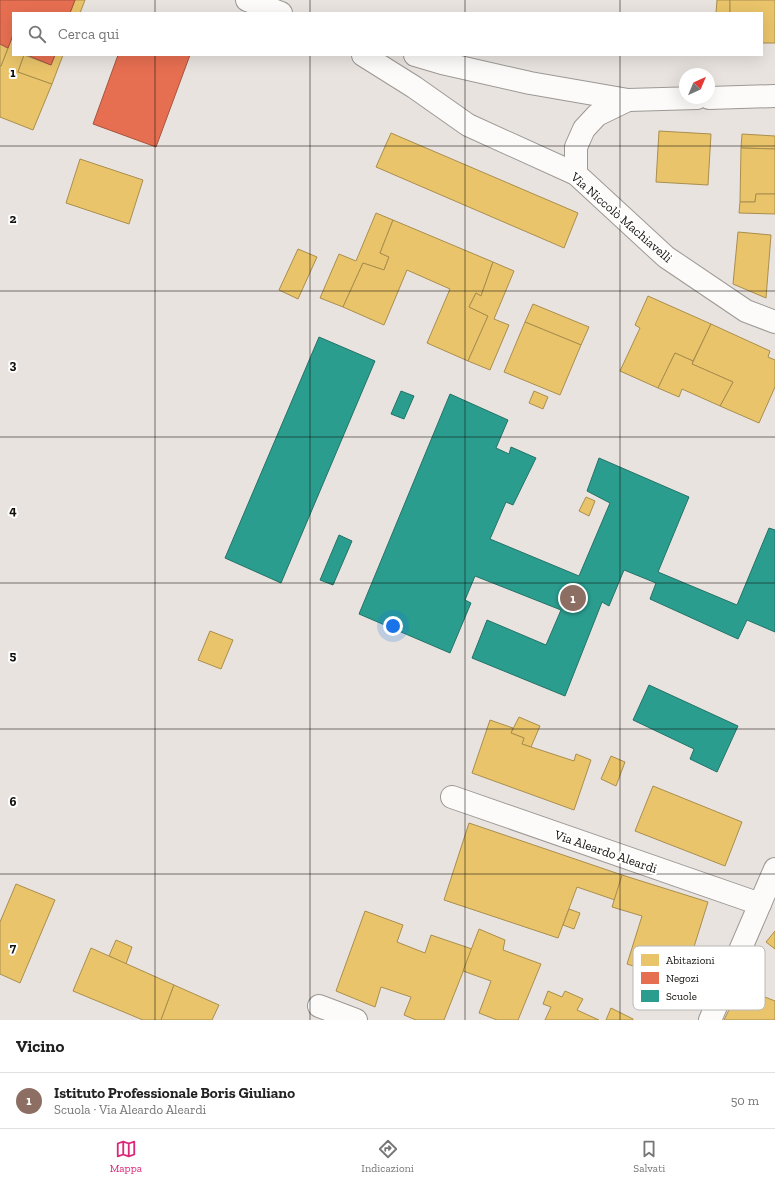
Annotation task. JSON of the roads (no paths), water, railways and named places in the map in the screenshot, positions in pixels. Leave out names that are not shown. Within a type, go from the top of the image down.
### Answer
[{"type":"main road","points":[[247,0],[278,12]]},
{"type":"main road","name":"Via Niccolò Machiavelli","points":[[365,56],[414,87],[468,125],[576,174],[666,257],[746,311],[775,322]]},
{"type":"main road","points":[[418,56],[442,63],[530,83],[628,100],[679,99]]},
{"type":"main road","points":[[414,87],[413,75],[420,66],[442,63]]},
{"type":"main road","points":[[715,98],[775,96]]},
{"type":"main road","points":[[576,174],[576,147],[584,129],[597,115],[628,100]]},
{"type":"main road","name":"Via Aleardo Aleardi","points":[[452,797],[760,904]]},
{"type":"main road","points":[[742,946],[775,869]]},
{"type":"main road","points":[[319,1006],[356,1020]]},
{"type":"main road","points":[[710,1020],[714,1010]]},
{"type":"place","name":"Istituto Professionale Boris Giuliano","points":[[573,598]]}]
